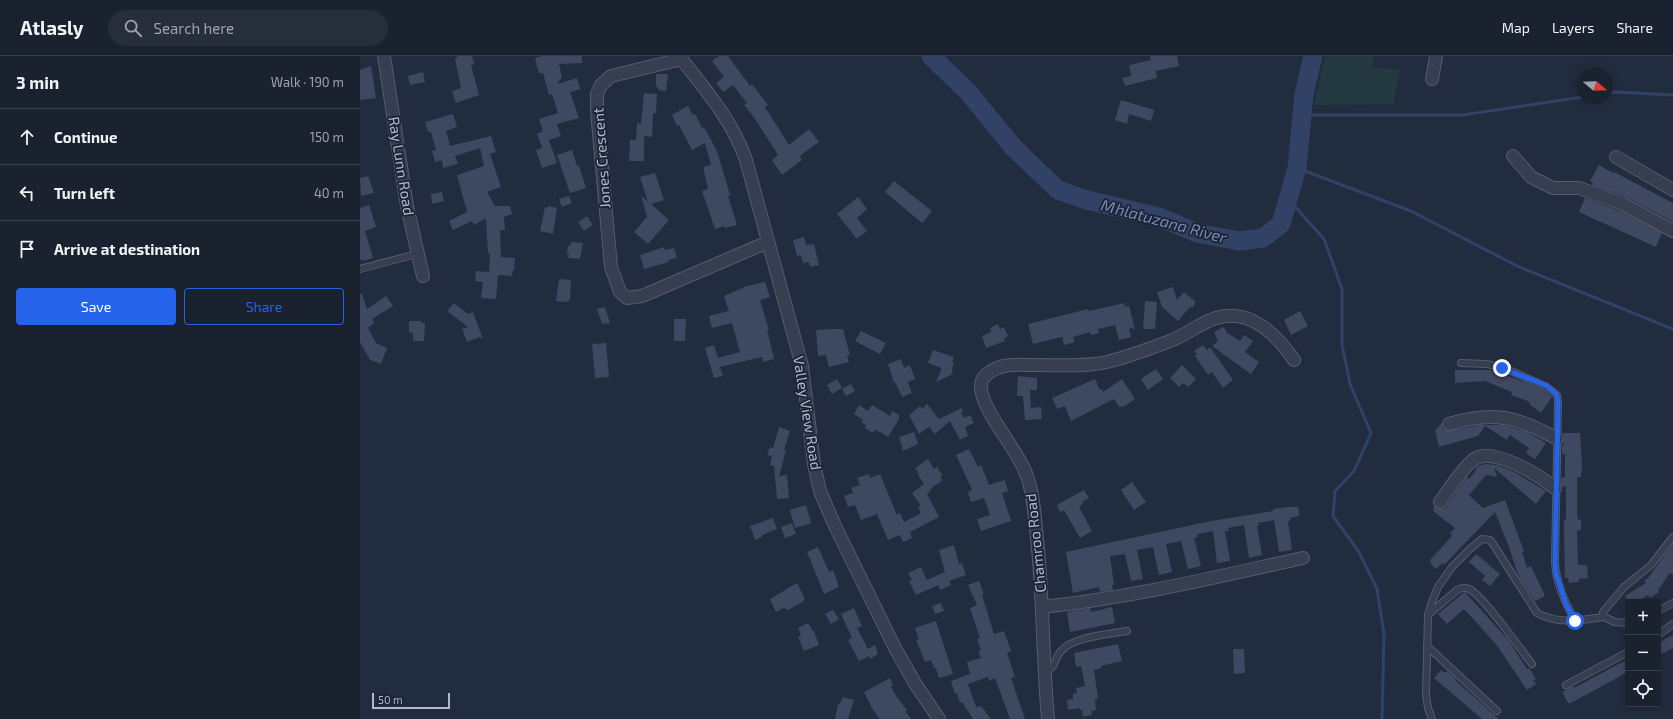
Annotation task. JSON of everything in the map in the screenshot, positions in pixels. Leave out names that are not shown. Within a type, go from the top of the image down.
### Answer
[{"type":"street","name":"Ray Lunn Road","points":[[384,56],[406,206],[423,276]]},
{"type":"street","points":[[1432,78],[1436,56]]},
{"type":"street","name":"Valley View Road","points":[[681,58],[730,125],[741,144],[802,366],[814,464],[820,491],[835,526],[895,648],[916,685],[939,719]]},
{"type":"street","name":"Jones Crescent","points":[[681,58],[611,76],[601,85],[597,94],[597,111],[611,267],[620,292],[627,298],[642,296],[768,242]]},
{"type":"street","points":[[1512,156],[1531,177],[1553,188],[1579,188],[1623,204],[1673,231]]},
{"type":"street","points":[[1616,157],[1673,190]]},
{"type":"street","name":"Chamroo Road","points":[[1048,719],[1038,546],[1031,488],[1023,466],[989,411],[982,394],[981,388],[983,379],[989,372],[997,368],[1015,364],[1072,366],[1106,362],[1172,341],[1216,318],[1227,315],[1252,321],[1263,326],[1273,333],[1284,345],[1294,360]]},
{"type":"street","points":[[1449,424],[1482,416],[1500,417],[1520,421],[1557,439]]},
{"type":"street","points":[[1440,502],[1475,458],[1481,457],[1499,459],[1528,469],[1555,488]]},
{"type":"street","points":[[1042,607],[1082,603],[1303,558]]},
{"type":"lane","points":[[360,269],[417,254]]},
{"type":"lane","points":[[1461,363],[1486,364],[1502,368],[1538,382],[1557,395],[1555,488],[1556,574],[1566,604],[1575,621]]},
{"type":"lane","points":[[1604,617],[1603,612],[1606,607],[1624,587],[1651,565],[1673,537]]},
{"type":"lane","points":[[1432,719],[1428,708],[1426,695],[1428,615],[1438,587],[1452,567],[1478,541],[1482,539],[1486,539],[1493,544],[1537,614],[1556,621],[1575,621],[1604,617],[1615,622],[1625,623]]},
{"type":"lane","points":[[1428,615],[1457,590],[1467,588],[1481,599],[1532,664]]},
{"type":"lane","points":[[1661,609],[1673,603]]},
{"type":"lane","points":[[1661,633],[1673,624]]},
{"type":"lane","points":[[1045,674],[1052,668],[1060,651],[1071,642],[1127,631]]},
{"type":"lane","points":[[1427,646],[1497,710]]},
{"type":"lane","points":[[1566,685],[1625,654]]},
{"type":"green space","points":[[1325,56],[1373,56],[1372,67],[1400,70],[1393,104],[1314,105]]},
{"type":"building","points":[[457,56],[472,56],[474,64],[471,65],[479,95],[456,103],[452,91],[461,88],[455,59]]},
{"type":"building","points":[[542,56],[582,56],[582,63],[559,64],[562,77],[557,84],[577,78],[580,89],[570,92],[579,118],[557,124],[561,136],[549,140],[557,163],[542,168],[536,150],[542,148],[537,134],[543,131],[539,119],[558,113],[552,94],[549,95],[543,73],[539,73],[535,58]]},
{"type":"building","points":[[719,56],[728,56],[750,86],[752,84],[768,105],[765,107],[789,145],[809,129],[819,142],[801,155],[800,157],[802,160],[782,175],[772,160],[778,155],[753,116],[744,105],[747,103],[733,85],[723,92],[716,83],[724,77],[712,61]]},
{"type":"building","points":[[1150,56],[1177,56],[1179,66],[1156,71],[1157,78],[1125,86],[1122,78],[1131,76],[1129,65],[1151,60]]},
{"type":"building","points":[[371,66],[376,98],[360,100],[360,70]]},
{"type":"building","points":[[423,72],[425,82],[410,85],[408,76]]},
{"type":"building","points":[[656,74],[668,74],[666,91],[659,90],[656,85]]},
{"type":"building","points":[[644,93],[657,94],[656,113],[653,113],[652,137],[644,136],[644,161],[629,161],[630,140],[636,140],[637,123],[641,124]]},
{"type":"building","points":[[1121,100],[1154,110],[1151,121],[1129,114],[1127,124],[1115,120]]},
{"type":"building","points":[[688,106],[693,115],[695,114],[702,128],[704,127],[717,151],[737,225],[725,228],[724,226],[715,229],[702,191],[708,189],[703,167],[711,165],[705,143],[692,150],[672,115]]},
{"type":"building","points":[[453,114],[457,127],[446,131],[450,146],[491,136],[496,152],[490,154],[501,187],[487,192],[495,206],[510,206],[512,214],[504,217],[505,230],[500,230],[501,257],[515,258],[514,270],[512,276],[498,275],[496,299],[481,298],[483,282],[475,281],[476,271],[489,272],[490,253],[488,253],[486,218],[474,225],[472,221],[453,230],[449,221],[467,212],[457,175],[484,166],[480,148],[455,156],[458,164],[443,168],[442,160],[435,162],[432,151],[436,150],[431,132],[428,132],[425,122]]},
{"type":"building","points":[[572,150],[586,188],[570,193],[557,155]]},
{"type":"building","points":[[1599,165],[1673,203],[1673,222],[1626,197],[1592,185],[1593,183],[1590,181]]},
{"type":"building","points":[[655,173],[664,200],[651,204],[669,220],[648,244],[634,232],[647,217],[641,195],[648,202],[640,177]]},
{"type":"building","points":[[368,176],[374,193],[361,196],[360,178]]},
{"type":"building","points":[[894,181],[932,211],[922,223],[885,192]]},
{"type":"building","points":[[442,192],[444,201],[432,204],[431,194]]},
{"type":"building","points":[[569,196],[572,203],[562,207],[559,199]]},
{"type":"building","points":[[858,197],[867,209],[857,218],[867,231],[857,239],[837,214]]},
{"type":"building","points":[[1585,198],[1620,211],[1662,233],[1656,247],[1579,212]]},
{"type":"building","points":[[369,205],[376,227],[365,231],[373,258],[363,261],[362,259],[360,260],[360,208]]},
{"type":"building","points":[[548,206],[557,208],[553,234],[540,231],[545,207],[548,208]]},
{"type":"building","points":[[587,216],[593,225],[584,231],[578,222]]},
{"type":"building","points":[[804,237],[806,245],[814,244],[819,265],[810,267],[809,262],[803,263],[801,255],[797,256],[793,240]]},
{"type":"building","points":[[571,242],[583,243],[580,259],[568,258],[568,245],[571,246]]},
{"type":"building","points":[[664,247],[665,250],[674,248],[677,258],[668,260],[669,262],[644,269],[640,255]]},
{"type":"building","points":[[559,279],[571,280],[570,300],[568,302],[556,301]]},
{"type":"building","points":[[765,282],[770,297],[760,300],[769,330],[767,330],[774,359],[763,362],[762,357],[720,367],[723,376],[714,378],[705,348],[714,345],[718,358],[740,352],[732,323],[712,328],[709,316],[729,311],[724,296],[743,287]]},
{"type":"building","points":[[1173,287],[1177,300],[1184,292],[1195,301],[1194,306],[1189,308],[1178,321],[1162,307],[1157,292]]},
{"type":"building","points":[[360,294],[362,294],[367,309],[386,296],[393,306],[372,319],[374,323],[368,328],[376,343],[387,348],[381,364],[370,360],[360,342]]},
{"type":"building","points":[[1145,301],[1157,302],[1155,329],[1143,329]]},
{"type":"building","points":[[454,303],[468,314],[473,312],[483,339],[480,337],[467,342],[462,329],[468,327],[447,311]]},
{"type":"building","points":[[1124,303],[1125,307],[1129,306],[1135,329],[1129,328],[1131,337],[1119,340],[1115,325],[1098,329],[1099,333],[1091,335],[1090,332],[1073,337],[1075,342],[1064,345],[1062,337],[1033,344],[1028,324],[1088,309],[1089,311]]},
{"type":"building","points":[[605,307],[610,323],[602,324],[597,309]]},
{"type":"building","points":[[1300,311],[1308,326],[1291,335],[1284,320]]},
{"type":"building","points":[[674,319],[686,319],[685,341],[674,341]]},
{"type":"building","points":[[409,321],[421,321],[421,323],[425,323],[424,341],[413,341],[413,333],[409,332]]},
{"type":"building","points":[[998,324],[1000,329],[1004,327],[1008,336],[1004,338],[1005,341],[986,348],[982,336],[991,332],[990,328]]},
{"type":"building","points":[[1224,327],[1227,333],[1240,341],[1244,335],[1253,341],[1245,352],[1259,362],[1251,374],[1212,346],[1218,341],[1214,332]]},
{"type":"building","points":[[843,329],[850,355],[847,356],[849,362],[829,367],[826,355],[818,356],[816,330]]},
{"type":"building","points":[[861,331],[886,343],[880,354],[855,341]]},
{"type":"building","points":[[606,343],[609,377],[595,378],[592,344]]},
{"type":"building","points":[[1203,345],[1207,350],[1210,347],[1233,380],[1223,388],[1212,372],[1208,375],[1195,356],[1197,354],[1194,351]]},
{"type":"building","points":[[933,350],[954,357],[951,375],[936,382],[942,368],[928,363]]},
{"type":"building","points":[[901,359],[904,368],[910,365],[915,379],[908,382],[912,393],[902,397],[895,382],[894,383],[888,364]]},
{"type":"building","points":[[1182,365],[1196,379],[1188,387],[1183,383],[1179,387],[1170,378]]},
{"type":"building","points":[[1156,369],[1163,379],[1148,390],[1141,379]]},
{"type":"building","points":[[1455,370],[1491,370],[1532,385],[1545,391],[1552,397],[1541,413],[1529,404],[1530,402],[1511,395],[1512,392],[1485,381],[1455,383]]},
{"type":"building","points":[[1018,376],[1037,378],[1037,390],[1030,390],[1031,408],[1041,407],[1042,419],[1025,420],[1023,396],[1017,396]]},
{"type":"building","points":[[837,379],[842,388],[832,394],[827,385]]},
{"type":"building","points":[[1095,379],[1100,390],[1102,389],[1103,392],[1122,379],[1135,399],[1125,406],[1119,407],[1114,399],[1071,421],[1065,406],[1057,409],[1052,398]]},
{"type":"building","points":[[851,384],[855,391],[846,396],[842,389]]},
{"type":"building","points":[[927,404],[939,419],[962,408],[963,410],[961,412],[964,418],[970,415],[974,423],[965,427],[968,436],[960,440],[950,421],[935,434],[929,427],[919,434],[909,415],[920,406],[922,409]]},
{"type":"building","points":[[859,405],[868,411],[872,405],[890,416],[892,411],[899,415],[899,419],[888,437],[875,430],[873,433],[865,428],[866,425],[861,422],[863,420],[854,414]]},
{"type":"building","points":[[1442,423],[1443,429],[1447,431],[1480,425],[1503,425],[1527,432],[1546,443],[1535,459],[1526,453],[1529,448],[1510,435],[1507,440],[1485,426],[1478,436],[1439,447],[1435,430]]},
{"type":"building","points":[[779,427],[790,431],[784,450],[786,450],[779,476],[787,475],[789,498],[777,499],[774,466],[770,465],[772,456],[767,455],[770,447],[773,448]]},
{"type":"building","points":[[914,432],[918,444],[903,451],[899,437]]},
{"type":"building","points":[[1563,433],[1580,433],[1582,465],[1581,477],[1577,477],[1578,520],[1581,519],[1581,530],[1577,531],[1578,565],[1587,565],[1588,578],[1579,579],[1579,582],[1569,583],[1568,578],[1565,578],[1564,520],[1566,520],[1566,486],[1562,487],[1561,484],[1561,478],[1565,477],[1565,454],[1562,454],[1562,445],[1564,445]]},
{"type":"building","points":[[969,449],[978,467],[981,465],[989,485],[1005,480],[1008,491],[1002,493],[1011,521],[981,531],[977,519],[990,515],[984,498],[971,502],[968,492],[972,490],[956,455]]},
{"type":"building","points":[[928,459],[934,469],[937,467],[942,475],[940,477],[943,480],[930,489],[931,490],[927,494],[939,517],[910,532],[912,538],[903,542],[900,535],[888,540],[877,514],[861,520],[855,505],[848,507],[844,496],[853,493],[851,488],[860,485],[857,478],[869,474],[870,478],[880,474],[897,515],[900,513],[904,522],[921,513],[918,507],[921,506],[912,493],[924,484],[915,468]]},
{"type":"building","points":[[1486,464],[1497,465],[1514,472],[1546,491],[1536,504],[1494,468],[1497,477],[1486,475],[1469,495],[1483,508],[1505,500],[1524,551],[1522,552],[1527,568],[1531,566],[1545,596],[1535,601],[1518,575],[1495,512],[1444,565],[1442,563],[1436,569],[1430,563],[1431,559],[1452,536],[1450,533],[1455,528],[1433,511],[1434,506],[1439,509],[1444,509],[1467,477],[1469,479],[1476,470],[1477,466]]},
{"type":"building","points":[[1132,482],[1146,502],[1134,510],[1121,490]]},
{"type":"building","points":[[1084,490],[1089,498],[1082,502],[1083,504],[1079,507],[1092,531],[1080,538],[1064,510],[1060,512],[1057,505]]},
{"type":"building","points":[[806,505],[811,523],[795,528],[790,510]]},
{"type":"building","points":[[1298,507],[1299,516],[1290,518],[1290,521],[1288,521],[1292,550],[1279,552],[1274,520],[1258,523],[1259,526],[1257,526],[1262,555],[1249,558],[1244,525],[1228,528],[1229,531],[1225,531],[1230,561],[1217,563],[1213,531],[1197,534],[1198,537],[1194,538],[1201,566],[1188,569],[1181,541],[1166,544],[1172,572],[1159,575],[1153,547],[1137,550],[1143,579],[1131,581],[1125,554],[1110,556],[1114,585],[1112,585],[1113,590],[1100,592],[1099,587],[1073,593],[1066,552],[1211,521],[1273,511],[1273,509]]},
{"type":"building","points":[[773,518],[777,529],[762,535],[762,537],[755,540],[750,526]]},
{"type":"building","points":[[792,523],[796,534],[785,538],[781,527]]},
{"type":"building","points":[[1673,544],[1673,575],[1670,573],[1658,590],[1659,592],[1650,598],[1648,595],[1642,599],[1627,599],[1625,596],[1646,583],[1644,580],[1648,578]]},
{"type":"building","points":[[954,545],[959,564],[962,563],[966,575],[949,581],[951,585],[940,590],[938,585],[916,595],[909,581],[912,580],[908,573],[921,567],[927,580],[945,572],[939,550]]},
{"type":"building","points":[[818,547],[829,572],[833,570],[839,587],[824,594],[807,552]]},
{"type":"building","points":[[1476,554],[1500,574],[1490,586],[1482,580],[1485,576],[1469,562]]},
{"type":"building","points":[[979,581],[984,594],[982,595],[994,634],[1004,631],[1011,651],[1007,653],[1015,677],[1011,678],[1025,719],[1010,719],[995,678],[989,681],[988,677],[968,684],[976,707],[981,706],[991,719],[973,719],[962,702],[960,703],[957,693],[955,694],[951,681],[970,674],[967,662],[981,658],[978,651],[981,650],[977,639],[980,638],[970,608],[977,605],[968,585]]},
{"type":"building","points":[[797,583],[805,599],[803,600],[804,601],[788,610],[784,608],[776,612],[770,599]]},
{"type":"building","points":[[1465,592],[1509,641],[1527,669],[1529,668],[1536,679],[1533,680],[1536,684],[1527,690],[1496,644],[1464,609],[1447,624],[1438,614]]},
{"type":"building","points":[[941,603],[944,611],[935,614],[932,606]]},
{"type":"building","points":[[1112,607],[1115,623],[1070,632],[1067,612],[1090,608],[1091,612]]},
{"type":"building","points":[[854,608],[862,626],[857,628],[868,649],[875,645],[878,654],[870,659],[869,656],[859,661],[848,640],[852,638],[841,614]]},
{"type":"building","points":[[833,610],[839,619],[831,624],[825,614]]},
{"type":"building","points":[[936,621],[953,674],[939,678],[936,668],[934,668],[931,660],[925,662],[916,640],[919,639],[915,628]]},
{"type":"building","points":[[808,623],[814,631],[819,645],[804,651],[798,637],[801,635],[798,628]]},
{"type":"building","points":[[1673,635],[1673,648],[1661,654],[1661,641]]},
{"type":"building","points":[[1118,644],[1122,661],[1101,666],[1102,668],[1094,670],[1098,699],[1095,699],[1096,710],[1091,711],[1092,715],[1083,717],[1082,710],[1080,710],[1080,708],[1068,710],[1067,700],[1073,699],[1073,694],[1077,693],[1076,688],[1085,686],[1081,666],[1076,667],[1074,653]]},
{"type":"building","points":[[1233,649],[1244,649],[1245,673],[1234,674]]},
{"type":"building","points":[[1625,661],[1625,674],[1569,704],[1562,692],[1573,686],[1574,688]]},
{"type":"building","points":[[1441,670],[1445,673],[1447,671],[1499,719],[1482,719],[1434,678]]},
{"type":"building","points":[[890,678],[893,685],[891,687],[907,710],[905,711],[911,719],[880,719],[873,710],[864,692]]},
{"type":"building","points":[[843,697],[854,700],[848,719],[835,719],[838,704],[839,705]]},
{"type":"waterway","name":"Mhlatuzana River","points":[[931,56],[969,93],[1013,147],[1058,190],[1087,200],[1159,217],[1197,233],[1239,241],[1263,238],[1281,224],[1297,168],[1304,94],[1313,56]]},
{"type":"waterway","points":[[1613,92],[1673,95]]},
{"type":"waterway","points":[[1302,115],[1463,115],[1577,98]]},
{"type":"waterway","points":[[1297,168],[1411,211],[1517,266],[1673,329]]},
{"type":"waterway","points":[[1288,199],[1324,239],[1342,289],[1342,345],[1350,384],[1371,433],[1354,471],[1335,491],[1333,516],[1359,552],[1377,589],[1384,634],[1382,719]]},
{"type":"route","points":[[1502,368],[1547,386],[1557,395],[1555,562],[1556,574],[1566,604],[1575,621]]}]
